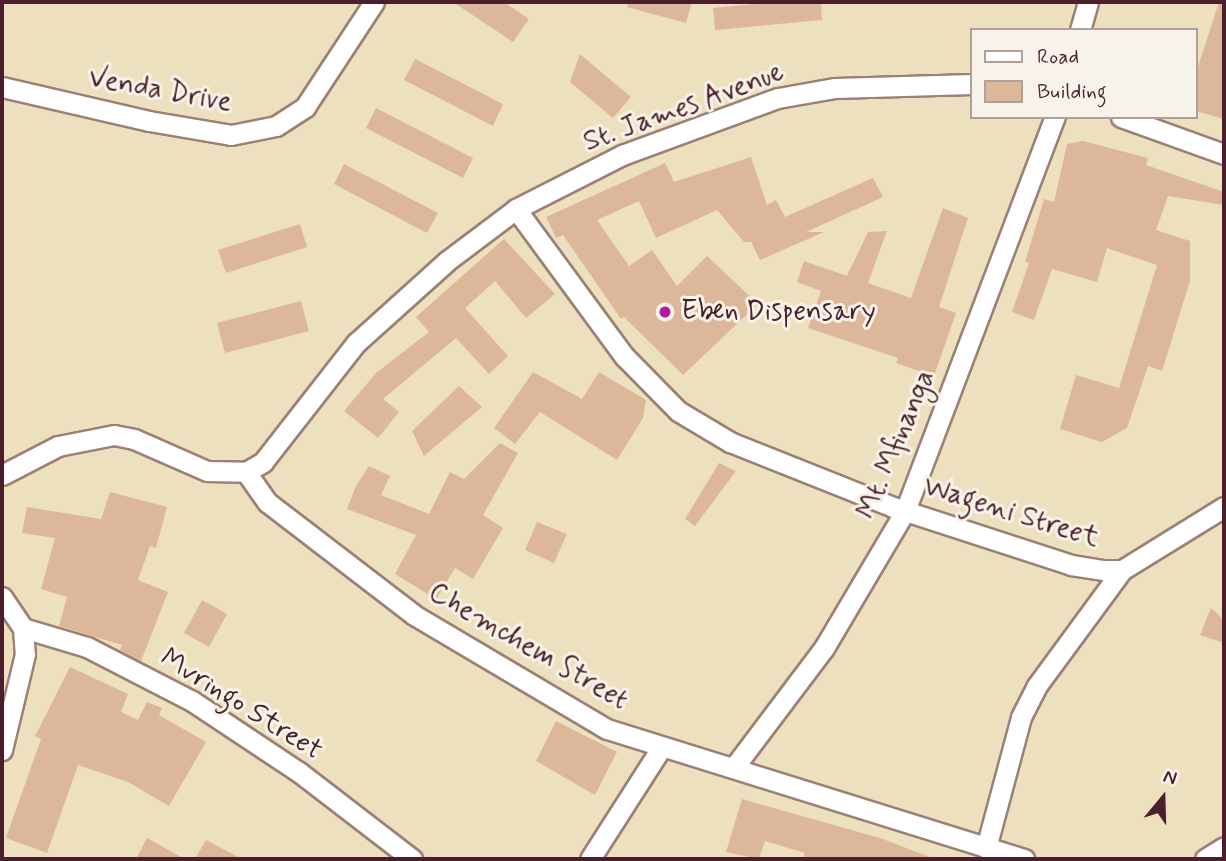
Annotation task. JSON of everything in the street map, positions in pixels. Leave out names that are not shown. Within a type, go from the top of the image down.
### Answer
[{"type":"street","name":"Venda Drive","points":[[2,87],[149,121],[231,135],[276,126],[305,107],[374,2]]},
{"type":"street","points":[[1081,28],[1088,2]]},
{"type":"street","name":"St. James Avenue","points":[[246,472],[263,462],[356,343],[447,261],[516,209],[622,155],[778,98],[848,87],[970,85]]},
{"type":"street","name":"Mt. Mfinanga","points":[[736,766],[824,648],[905,510],[1054,119]]},
{"type":"street","points":[[1127,119],[1224,154]]},
{"type":"street","name":"Wageni Street","points":[[516,209],[624,356],[678,411],[730,442],[905,510],[1071,565],[1113,570]]},
{"type":"street","points":[[2,475],[58,446],[114,435],[134,439],[207,471],[246,472]]},
{"type":"street","name":"Chemchem Street","points":[[246,472],[267,502],[415,615],[607,729],[661,748],[736,766],[1024,859]]},
{"type":"street","points":[[986,848],[1021,716],[1036,687],[1113,570],[1224,507]]},
{"type":"street","points":[[2,597],[23,628],[26,654],[2,750]]},
{"type":"street","name":"Mvringo Street","points":[[23,628],[87,647],[192,701],[299,772],[412,859]]},
{"type":"street","points":[[590,859],[661,748]]},
{"type":"street","points":[[1205,859],[1224,847]]},
{"type":"building","points":[[453,2],[504,2],[529,19],[513,42]]},
{"type":"building","points":[[628,2],[692,2],[686,23],[627,7]]},
{"type":"building","points":[[777,2],[821,2],[822,20],[715,30],[713,8]]},
{"type":"building","points":[[1219,2],[1224,2],[1224,119],[1198,112],[1198,67]]},
{"type":"building","points":[[580,54],[631,97],[613,118],[570,82]]},
{"type":"building","points":[[415,59],[503,104],[493,126],[404,80]]},
{"type":"building","points":[[376,108],[473,158],[463,178],[366,128]]},
{"type":"building","points":[[1083,141],[1148,158],[1146,165],[1224,192],[1224,205],[1168,196],[1156,230],[1190,241],[1190,281],[1162,371],[1148,366],[1127,428],[1102,442],[1060,429],[1076,375],[1119,388],[1157,265],[1107,248],[1097,282],[1052,269],[1034,320],[1012,312],[1029,263],[1025,262],[1044,199],[1054,202],[1067,144]]},
{"type":"building","points":[[751,157],[767,205],[776,200],[785,217],[873,178],[883,197],[806,232],[824,232],[760,260],[751,242],[744,242],[717,210],[656,238],[639,201],[597,220],[629,266],[652,250],[677,286],[707,256],[758,304],[683,375],[624,317],[621,319],[563,235],[556,238],[546,217],[665,163],[674,182]]},
{"type":"building","points":[[344,164],[438,213],[427,233],[334,184]]},
{"type":"building","points":[[943,208],[968,218],[939,307],[956,313],[934,376],[896,363],[898,358],[808,328],[821,291],[797,282],[804,261],[847,276],[868,232],[887,231],[868,283],[911,298]]},
{"type":"building","points":[[300,224],[307,247],[226,273],[218,250]]},
{"type":"building","points":[[504,239],[555,294],[526,318],[495,281],[465,308],[508,356],[489,374],[456,338],[383,399],[399,412],[378,438],[344,411],[376,373],[429,332],[416,317]]},
{"type":"building","points":[[301,301],[309,331],[225,353],[217,323]]},
{"type":"building","points":[[533,372],[582,399],[599,372],[646,400],[643,418],[617,460],[540,412],[515,444],[494,428]]},
{"type":"building","points":[[459,386],[482,407],[424,456],[412,431]]},
{"type":"building","points":[[500,443],[518,453],[483,515],[503,528],[473,579],[455,568],[436,599],[395,574],[416,535],[347,509],[356,486],[369,466],[390,476],[381,495],[429,514],[450,472],[464,479]]},
{"type":"building","points":[[719,463],[736,471],[695,526],[685,519]]},
{"type":"building","points":[[110,492],[167,507],[156,548],[150,546],[138,580],[168,592],[141,661],[120,650],[122,645],[59,626],[67,597],[41,589],[55,538],[22,533],[27,507],[101,519]]},
{"type":"building","points":[[537,522],[567,534],[554,563],[525,550]]},
{"type":"building","points":[[202,600],[227,614],[209,647],[184,633]]},
{"type":"building","points":[[1211,608],[1224,620],[1224,643],[1200,635]]},
{"type":"building","points":[[70,667],[128,694],[121,712],[138,720],[147,702],[162,708],[159,715],[206,742],[169,806],[128,782],[78,765],[47,853],[6,838],[41,739],[35,736]]},
{"type":"building","points":[[556,721],[617,752],[595,795],[536,761]]},
{"type":"building","points":[[742,799],[880,838],[935,859],[803,859],[805,853],[765,841],[759,859],[726,852]]},
{"type":"building","points":[[147,838],[185,859],[136,859]]},
{"type":"building","points":[[206,840],[242,859],[195,859]]},
{"type":"place","name":"Eben Dispensary","points":[[665,312]]}]
